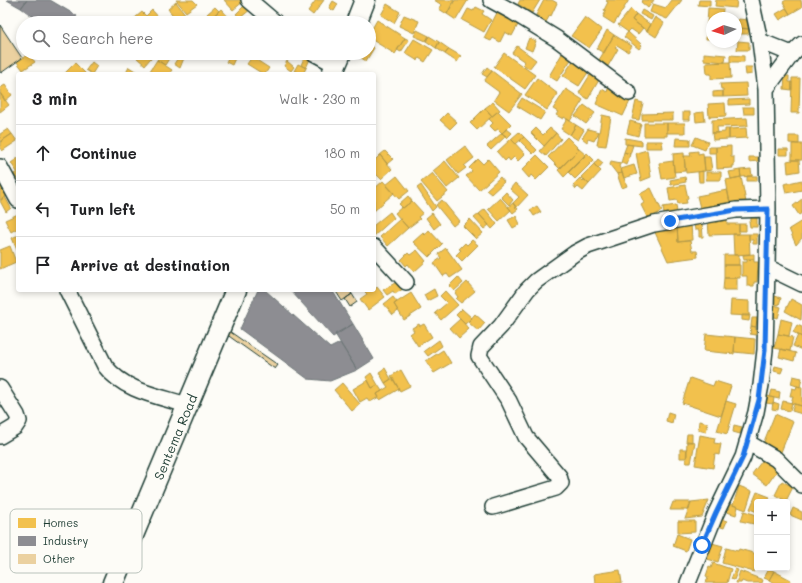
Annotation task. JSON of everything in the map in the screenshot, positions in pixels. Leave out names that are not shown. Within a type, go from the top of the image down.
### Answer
[{"type":"main road","points":[[359,16],[365,0]]},
{"type":"main road","name":"Sentema Road","points":[[142,513],[235,292]]},
{"type":"main road","name":"Sentema Road","points":[[113,583],[117,573]]},
{"type":"street","points":[[249,0],[268,16]]},
{"type":"street","points":[[491,0],[551,35],[629,93]]},
{"type":"street","points":[[688,583],[705,538],[743,457],[748,442],[761,385],[765,350],[768,209],[766,89],[760,41],[751,0]]},
{"type":"street","points":[[760,41],[797,49],[766,89]]},
{"type":"street","points":[[0,167],[16,196]]},
{"type":"street","points":[[493,507],[556,488],[561,483],[559,476],[526,437],[509,401],[479,356],[481,346],[501,326],[527,290],[575,253],[588,246],[642,228],[690,217],[736,210],[768,209]]},
{"type":"street","points":[[376,249],[406,282]]},
{"type":"street","points":[[767,267],[802,284]]},
{"type":"street","points":[[68,292],[105,366],[111,373],[122,382],[145,392],[187,405]]},
{"type":"street","points":[[0,388],[17,415],[19,421],[15,427],[0,436]]},
{"type":"street","points":[[748,442],[776,458],[802,486]]},
{"type":"building: Homes","points":[[176,0],[193,0],[197,4],[186,12]]},
{"type":"building: Homes","points":[[224,0],[243,0],[244,1],[233,10]]},
{"type":"building: Homes","points":[[316,0],[324,0],[313,15],[308,11]]},
{"type":"building: Homes","points":[[434,0],[454,0],[447,14],[439,9],[442,5]]},
{"type":"building: Homes","points":[[455,0],[468,0],[456,20],[447,14]]},
{"type":"building: Homes","points":[[520,0],[540,0],[532,13],[518,4]]},
{"type":"building: Homes","points":[[544,0],[552,0],[557,3],[551,16],[550,15],[546,22],[536,15]]},
{"type":"building: Homes","points":[[629,0],[614,24],[603,17],[606,11],[604,10],[608,2],[606,1]]},
{"type":"building: Homes","points":[[643,0],[654,0],[648,8],[641,2]]},
{"type":"building: Homes","points":[[672,0],[682,0],[667,19],[650,12],[653,4],[666,8]]},
{"type":"building: Homes","points":[[699,0],[710,0],[710,6],[698,5]]},
{"type":"building: Homes","points":[[716,0],[737,0],[736,8],[715,6]]},
{"type":"building: Homes","points":[[786,0],[801,0],[802,7],[790,14],[783,2]]},
{"type":"building: Homes","points":[[333,1],[338,4],[334,11],[329,8]]},
{"type":"building: Homes","points":[[176,2],[187,16],[174,16],[168,9]]},
{"type":"building: Homes","points":[[246,4],[251,9],[242,16],[238,16],[236,14]]},
{"type":"building: Homes","points":[[387,4],[400,12],[394,23],[381,15]]},
{"type":"building: Homes","points":[[215,7],[219,11],[213,16],[209,16],[207,14]]},
{"type":"building: Homes","points":[[476,7],[484,11],[482,14],[491,20],[484,32],[462,20],[468,9],[473,11]]},
{"type":"building: Homes","points":[[500,7],[520,21],[512,36],[505,32],[500,42],[493,38],[491,41],[484,38]]},
{"type":"building: Homes","points":[[708,8],[723,9],[723,12],[708,12]]},
{"type":"building: Homes","points":[[786,8],[790,14],[780,20],[776,14]]},
{"type":"building: Homes","points":[[221,9],[228,16],[213,16]]},
{"type":"building: Homes","points":[[631,9],[636,14],[632,20],[643,28],[638,34],[631,29],[628,32],[618,25]]},
{"type":"building: Homes","points":[[152,10],[158,16],[146,16]]},
{"type":"building: Homes","points":[[642,10],[653,16],[651,20],[640,14]]},
{"type":"building: Homes","points":[[142,12],[146,16],[137,16]]},
{"type":"building: Homes","points":[[636,14],[651,25],[647,31],[632,20]]},
{"type":"building: Homes","points":[[404,15],[419,21],[414,33],[399,26]]},
{"type":"building: Homes","points":[[585,17],[602,30],[589,48],[571,36]]},
{"type":"building: Homes","points":[[655,17],[664,23],[656,37],[647,31]]},
{"type":"building: Homes","points":[[742,19],[749,20],[749,29],[742,28]]},
{"type":"building: Homes","points":[[377,20],[405,38],[395,54],[376,42]]},
{"type":"building: Homes","points":[[742,28],[749,29],[748,34],[742,34]]},
{"type":"building: Homes","points":[[417,30],[429,36],[426,41],[414,36]]},
{"type":"building: Homes","points":[[607,30],[614,35],[604,53],[597,49]]},
{"type":"building: Homes","points":[[628,32],[642,45],[639,49],[624,37]]},
{"type":"building: Homes","points":[[614,35],[632,46],[628,52],[617,45],[615,47],[618,49],[608,66],[599,60]]},
{"type":"building: Homes","points":[[429,36],[439,42],[436,48],[426,41]]},
{"type":"building: Homes","points":[[405,38],[409,40],[401,52],[397,50]]},
{"type":"building: Homes","points":[[529,38],[536,41],[532,51],[525,48]]},
{"type":"building: Homes","points":[[414,39],[433,50],[425,62],[419,58],[418,61],[405,53]]},
{"type":"building: Homes","points":[[742,41],[749,42],[749,50],[737,50],[737,48],[742,48]]},
{"type":"building: Homes","points":[[439,42],[449,49],[445,54],[436,48]]},
{"type":"building: Homes","points":[[517,46],[536,60],[529,69],[523,64],[525,62],[512,53]]},
{"type":"building: Homes","points":[[449,49],[461,56],[457,62],[445,54]]},
{"type":"building: Homes","points":[[563,52],[572,58],[557,81],[549,76]]},
{"type":"building: Homes","points":[[504,53],[535,75],[525,89],[494,67]]},
{"type":"building: Homes","points":[[704,53],[726,55],[725,62],[704,60]]},
{"type":"building: Homes","points":[[730,55],[744,56],[744,62],[730,62]]},
{"type":"building: Homes","points":[[20,60],[34,60],[35,62],[23,70],[17,62]]},
{"type":"building: Homes","points":[[139,60],[149,60],[145,65]]},
{"type":"building: Homes","points":[[157,60],[168,60],[165,65]]},
{"type":"building: Homes","points":[[157,60],[172,70],[170,72],[150,71]]},
{"type":"building: Homes","points":[[177,60],[183,60],[180,68],[174,64]]},
{"type":"building: Homes","points":[[227,60],[234,60],[232,65],[226,62]]},
{"type":"building: Homes","points":[[250,60],[257,60],[269,68],[266,72],[260,72],[247,64]]},
{"type":"building: Homes","points":[[303,60],[310,60],[306,68],[301,65]]},
{"type":"building: Homes","points":[[287,61],[294,67],[291,71],[284,66]]},
{"type":"building: Homes","points":[[573,61],[577,64],[578,62],[589,71],[579,86],[563,76]]},
{"type":"building: Homes","points":[[92,62],[97,66],[93,72],[86,70]]},
{"type":"building: Homes","points":[[730,62],[731,78],[711,79],[711,74],[707,74],[706,63]]},
{"type":"building: Homes","points":[[75,63],[84,72],[66,72]]},
{"type":"building: Homes","points":[[298,64],[306,68],[304,72],[294,71]]},
{"type":"building: Homes","points":[[129,67],[137,72],[126,72]]},
{"type":"building: Homes","points":[[487,67],[492,71],[487,77],[482,74]]},
{"type":"building: Homes","points":[[745,67],[752,67],[752,74],[746,75]]},
{"type":"building: Homes","points":[[492,71],[522,94],[509,111],[494,100],[499,92],[484,81]]},
{"type":"building: Homes","points":[[590,75],[599,80],[588,99],[579,93]]},
{"type":"building: Homes","points":[[785,76],[789,76],[789,82],[792,82],[792,90],[784,89]]},
{"type":"building: Homes","points":[[537,78],[558,94],[547,110],[525,95]]},
{"type":"building: Homes","points":[[792,78],[800,78],[799,113],[791,113]]},
{"type":"building: Homes","points":[[746,83],[747,96],[723,97],[723,89],[721,89],[720,84]]},
{"type":"building: Homes","points":[[5,85],[12,95],[5,101],[0,93],[0,88]]},
{"type":"building: Homes","points":[[609,86],[631,99],[623,116],[596,104],[602,89],[607,92]]},
{"type":"building: Homes","points":[[566,89],[583,100],[570,121],[564,117],[563,119],[556,115],[558,112],[553,109]]},
{"type":"building: Homes","points":[[723,91],[723,97],[713,97],[713,92]]},
{"type":"building: Homes","points":[[0,93],[9,105],[0,112]]},
{"type":"building: Homes","points":[[522,98],[545,112],[540,120],[517,106]]},
{"type":"building: Homes","points":[[749,99],[749,104],[729,105],[729,100]]},
{"type":"building: Homes","points":[[636,101],[643,103],[639,120],[632,119]]},
{"type":"building: Homes","points":[[493,102],[500,110],[492,116],[485,108]]},
{"type":"building: Homes","points":[[725,103],[726,116],[709,117],[708,104]]},
{"type":"building: Homes","points":[[584,105],[595,113],[586,124],[575,116]]},
{"type":"building: Homes","points":[[743,107],[754,107],[754,114],[744,114]]},
{"type":"building: Homes","points":[[485,108],[492,116],[477,130],[470,123]]},
{"type":"building: Homes","points":[[498,111],[511,124],[502,133],[498,129],[495,131],[490,126],[493,123],[489,119]]},
{"type":"building: Homes","points":[[683,112],[690,112],[690,120],[683,120]]},
{"type":"building: Homes","points":[[704,112],[705,121],[696,122],[695,113]]},
{"type":"building: Homes","points":[[447,113],[457,122],[450,129],[440,120]]},
{"type":"building: Homes","points":[[673,113],[673,120],[642,120],[642,114]]},
{"type":"building: Homes","points":[[602,115],[611,117],[606,146],[597,145]]},
{"type":"building: Homes","points":[[747,118],[748,126],[717,127],[718,133],[712,133],[712,120]]},
{"type":"building: Homes","points":[[567,119],[576,125],[570,135],[561,129]]},
{"type":"building: Homes","points":[[630,121],[641,124],[638,136],[627,133]]},
{"type":"building: Homes","points":[[644,123],[667,123],[667,136],[644,136]]},
{"type":"building: Homes","points":[[667,123],[685,123],[685,133],[667,133]]},
{"type":"building: Homes","points":[[576,125],[584,130],[578,140],[570,135]]},
{"type":"building: Homes","points":[[536,128],[543,135],[550,128],[556,133],[544,146],[531,133]]},
{"type":"building: Homes","points":[[746,128],[747,138],[729,139],[729,129]]},
{"type":"building: Homes","points":[[8,129],[12,134],[0,142],[0,134]]},
{"type":"building: Homes","points":[[507,129],[512,133],[507,138],[502,133]]},
{"type":"building: Homes","points":[[588,129],[599,132],[594,141],[588,139],[587,142],[582,138]]},
{"type":"building: Homes","points":[[725,129],[729,129],[729,139],[713,140],[712,133],[725,132]]},
{"type":"building: Homes","points":[[519,132],[524,137],[516,144],[511,139]]},
{"type":"building: Homes","points":[[502,133],[506,136],[491,150],[487,146]]},
{"type":"building: Homes","points":[[556,133],[561,139],[546,156],[540,151]]},
{"type":"building: Homes","points":[[12,134],[16,140],[16,142],[2,151],[0,148],[0,142]]},
{"type":"building: Homes","points":[[789,136],[799,136],[799,144],[789,143]]},
{"type":"building: Homes","points":[[524,137],[537,150],[533,154],[520,141]]},
{"type":"building: Homes","points":[[567,137],[579,149],[560,169],[548,157]]},
{"type":"building: Homes","points":[[696,137],[708,142],[705,150],[692,145]]},
{"type":"building: Homes","points":[[625,138],[642,141],[642,146],[625,144]]},
{"type":"building: Homes","points":[[676,138],[690,139],[690,146],[675,146]]},
{"type":"building: Homes","points":[[511,139],[525,154],[518,161],[514,157],[510,161],[508,158],[505,161],[497,152]]},
{"type":"building: Homes","points":[[646,141],[662,141],[663,148],[646,148]]},
{"type":"building: Homes","points":[[627,144],[633,145],[630,154],[624,152]]},
{"type":"building: Homes","points":[[792,144],[802,144],[802,160],[792,160]]},
{"type":"building: Homes","points":[[465,146],[474,158],[464,166],[466,168],[458,174],[447,160]]},
{"type":"building: Homes","points":[[731,146],[731,157],[734,157],[733,168],[717,169],[716,147]]},
{"type":"building: Homes","points":[[709,147],[716,147],[716,153],[709,153]]},
{"type":"building: Homes","points":[[579,149],[586,155],[564,177],[558,170]]},
{"type":"building: Homes","points":[[779,149],[788,149],[788,155],[779,155]]},
{"type":"building: Homes","points":[[647,150],[651,177],[641,181],[636,153]]},
{"type":"building: Homes","points":[[385,151],[393,159],[387,164],[380,155]]},
{"type":"building: Homes","points":[[698,151],[698,154],[703,153],[705,171],[686,173],[684,156],[691,156],[690,152]]},
{"type":"building: Homes","points":[[624,152],[630,154],[627,165],[621,163]]},
{"type":"building: Homes","points":[[587,153],[594,160],[575,179],[568,172]]},
{"type":"building: Homes","points":[[684,153],[685,171],[674,172],[673,154]]},
{"type":"building: Homes","points":[[380,155],[392,169],[381,179],[376,174],[376,159]]},
{"type":"building: Homes","points":[[537,155],[549,167],[536,180],[531,175],[529,178],[522,170]]},
{"type":"building: Homes","points":[[704,157],[710,157],[712,170],[705,171]]},
{"type":"building: Homes","points":[[749,157],[758,157],[758,161],[749,162]]},
{"type":"building: Homes","points":[[16,159],[16,170],[11,163]]},
{"type":"building: Homes","points":[[478,159],[483,164],[488,159],[499,172],[479,190],[466,176],[472,171],[469,168]]},
{"type":"building: Homes","points":[[598,159],[603,163],[598,169],[594,164]]},
{"type":"building: Homes","points":[[799,160],[800,171],[788,173],[787,161]]},
{"type":"building: Homes","points":[[445,161],[459,178],[447,188],[433,171]]},
{"type":"building: Homes","points":[[611,161],[621,163],[619,166],[622,173],[617,174],[610,165]]},
{"type":"building: Homes","points":[[673,161],[675,177],[662,179],[659,163]]},
{"type":"building: Homes","points":[[594,164],[601,171],[589,184],[581,177]]},
{"type":"building: Homes","points":[[634,165],[637,174],[624,178],[621,169]]},
{"type":"building: Homes","points":[[751,169],[752,176],[741,177],[740,170]]},
{"type":"building: Homes","points":[[740,170],[741,177],[731,179],[729,172]]},
{"type":"building: Homes","points":[[703,171],[703,182],[699,182],[698,172]]},
{"type":"building: Homes","points":[[706,172],[721,172],[721,180],[706,180]]},
{"type":"building: Homes","points":[[432,173],[448,192],[437,201],[421,182]]},
{"type":"building: Homes","points":[[622,173],[627,186],[622,188],[617,174]]},
{"type":"building: Homes","points":[[397,176],[409,191],[399,199],[386,185]]},
{"type":"building: Homes","points":[[747,176],[757,176],[757,181],[747,181]]},
{"type":"building: Homes","points":[[500,177],[504,182],[491,194],[486,190]]},
{"type":"building: Homes","points":[[685,177],[686,182],[671,185],[670,180]]},
{"type":"building: Homes","points":[[741,177],[746,202],[730,204],[726,180]]},
{"type":"building: Homes","points":[[580,178],[583,181],[584,179],[589,184],[583,191],[578,187],[576,189],[573,185]]},
{"type":"building: Homes","points":[[802,180],[802,190],[786,193],[784,184]]},
{"type":"building: Homes","points":[[383,181],[394,193],[376,209],[376,187]]},
{"type":"building: Homes","points":[[0,183],[7,196],[0,200]]},
{"type":"building: Homes","points":[[515,183],[528,195],[516,208],[513,203],[519,197],[510,189]]},
{"type":"building: Homes","points":[[421,185],[436,207],[432,211],[417,188]]},
{"type":"building: Homes","points":[[685,185],[688,198],[686,199],[687,203],[678,204],[677,200],[670,201],[668,188]]},
{"type":"building: Homes","points":[[651,188],[662,211],[648,219],[641,205],[644,203],[640,194]]},
{"type":"building: Homes","points":[[727,190],[730,202],[700,208],[697,196]]},
{"type":"building: Homes","points":[[506,192],[513,200],[509,205],[501,197]]},
{"type":"building: Homes","points":[[408,196],[412,201],[403,208],[399,204]]},
{"type":"building: Homes","points":[[5,197],[11,208],[6,212],[0,201]]},
{"type":"building: Homes","points":[[500,198],[511,210],[499,221],[488,209]]},
{"type":"building: Homes","points":[[802,199],[802,213],[799,215],[793,206]]},
{"type":"building: Homes","points":[[442,200],[459,221],[453,226],[436,205]]},
{"type":"building: Homes","points":[[412,201],[423,213],[418,217],[420,219],[408,228],[395,213]]},
{"type":"building: Homes","points":[[513,203],[518,209],[513,213],[508,207]]},
{"type":"building: Homes","points":[[676,205],[677,212],[664,214],[663,207]]},
{"type":"building: Homes","points":[[537,206],[541,212],[534,216],[530,210]]},
{"type":"building: Homes","points":[[485,209],[497,224],[492,229],[479,214]]},
{"type":"building: Homes","points":[[390,212],[394,218],[376,234],[376,223]]},
{"type":"building: Homes","points":[[432,213],[440,224],[434,229],[426,218]]},
{"type":"building: Homes","points":[[479,214],[489,225],[484,229],[474,218]]},
{"type":"building: Homes","points":[[16,215],[16,229],[11,232],[5,220]]},
{"type":"building: Homes","points":[[516,216],[520,224],[513,228],[508,220]]},
{"type":"building: Homes","points":[[751,217],[757,217],[757,227],[750,227],[749,221],[751,221]]},
{"type":"building: Homes","points":[[400,219],[408,228],[388,246],[380,237]]},
{"type":"building: Homes","points":[[470,219],[483,233],[476,239],[463,226]]},
{"type":"building: Homes","points":[[708,220],[727,220],[727,224],[739,224],[739,234],[709,235]]},
{"type":"building: Homes","points":[[802,221],[802,238],[796,245],[789,229]]},
{"type":"building: Homes","points":[[691,223],[692,240],[678,242],[677,224]]},
{"type":"building: Homes","points":[[702,223],[703,237],[699,237],[699,230],[695,230],[694,224]]},
{"type":"building: Homes","points":[[677,224],[678,242],[690,241],[692,251],[697,251],[698,257],[668,261],[653,228]]},
{"type":"building: Homes","points":[[739,224],[746,224],[746,231],[739,231]]},
{"type":"building: Homes","points":[[429,230],[442,244],[429,257],[413,242],[423,233],[425,235]]},
{"type":"building: Homes","points":[[733,234],[749,234],[750,254],[734,255]]},
{"type":"building: Homes","points":[[749,234],[757,234],[757,244],[753,244],[753,240],[749,240]]},
{"type":"building: Homes","points":[[16,236],[16,248],[12,238]]},
{"type":"building: Homes","points":[[472,240],[478,245],[462,261],[456,255],[465,243],[467,245]]},
{"type":"building: Homes","points":[[10,246],[16,262],[0,269],[0,250]]},
{"type":"building: Homes","points":[[446,248],[462,270],[450,278],[447,274],[443,276],[434,263],[441,258],[438,254]]},
{"type":"building: Homes","points":[[417,250],[426,261],[414,272],[408,264],[406,266],[401,260],[408,253],[410,255]]},
{"type":"building: Homes","points":[[754,254],[754,259],[744,260],[743,255]]},
{"type":"building: Homes","points":[[724,255],[739,255],[739,265],[724,265]]},
{"type":"building: Homes","points":[[747,259],[754,259],[754,262],[758,262],[757,282],[754,282],[754,286],[747,286],[747,276],[742,276],[742,262],[747,262]]},
{"type":"building: Homes","points":[[724,265],[740,265],[740,278],[724,278]]},
{"type":"building: Homes","points":[[458,277],[463,283],[454,291],[449,286]]},
{"type":"building: Homes","points":[[724,278],[737,278],[737,290],[723,290]]},
{"type":"building: Homes","points":[[400,280],[406,287],[395,294],[393,291],[387,295],[383,290]]},
{"type":"building: Homes","points":[[467,282],[475,291],[461,303],[456,299],[458,297],[455,293]]},
{"type":"building: Homes","points":[[377,287],[385,297],[368,310],[360,299],[367,294],[365,292],[376,292]]},
{"type":"building: Homes","points":[[434,289],[437,296],[427,301],[424,295]]},
{"type":"building: Homes","points":[[445,291],[458,305],[441,320],[435,313],[447,303],[440,296]]},
{"type":"building: Homes","points":[[411,293],[421,309],[404,320],[394,304]]},
{"type":"building: Homes","points":[[775,296],[781,298],[779,305],[772,303]]},
{"type":"building: Homes","points":[[393,297],[397,302],[394,304],[398,311],[393,315],[384,304]]},
{"type":"building: Homes","points":[[791,299],[802,305],[801,320],[785,311]]},
{"type":"building: Homes","points":[[731,300],[749,301],[749,316],[730,315]]},
{"type":"building: Homes","points":[[774,305],[781,307],[778,318],[771,316]]},
{"type":"building: Homes","points":[[462,309],[472,318],[465,324],[456,315]]},
{"type":"building: Homes","points":[[475,314],[485,323],[478,331],[468,322]]},
{"type":"building: Homes","points":[[742,315],[750,315],[749,321],[742,320]]},
{"type":"building: Homes","points":[[752,318],[757,318],[756,327],[751,326]]},
{"type":"building: Homes","points":[[460,319],[469,329],[459,338],[450,328]]},
{"type":"building: Homes","points":[[781,319],[792,322],[789,336],[778,334]]},
{"type":"building: Homes","points":[[419,324],[420,326],[424,324],[432,337],[418,346],[410,334],[414,331],[412,328]]},
{"type":"building: Homes","points":[[797,325],[802,327],[802,337],[793,332]]},
{"type":"building: Homes","points":[[751,326],[756,327],[756,335],[750,334]]},
{"type":"building: Homes","points":[[706,334],[735,337],[734,354],[704,351]]},
{"type":"building: Homes","points":[[778,334],[793,337],[790,351],[774,348]]},
{"type":"building: Homes","points":[[798,335],[802,337],[802,350],[793,346]]},
{"type":"building: Homes","points":[[735,337],[755,339],[754,354],[734,352]]},
{"type":"building: Homes","points":[[439,340],[442,346],[428,356],[424,351]]},
{"type":"building: Homes","points":[[781,349],[796,353],[794,361],[779,357]]},
{"type":"building: Homes","points":[[443,350],[451,363],[434,373],[426,361]]},
{"type":"building: Homes","points":[[775,366],[783,368],[781,373],[774,371]]},
{"type":"building: Homes","points":[[385,368],[391,379],[385,383],[379,372]]},
{"type":"building: Homes","points":[[401,370],[410,386],[400,391],[391,376]]},
{"type":"building: Homes","points":[[371,373],[378,385],[372,388],[366,377]]},
{"type":"building: Homes","points":[[793,376],[802,378],[800,387],[791,384]]},
{"type":"building: Homes","points":[[393,378],[399,389],[380,400],[377,394],[388,387],[385,383]]},
{"type":"building: Homes","points":[[690,378],[713,386],[715,381],[731,386],[721,416],[682,403]]},
{"type":"building: Homes","points":[[368,380],[372,388],[378,385],[382,391],[377,394],[379,397],[370,402],[367,398],[360,402],[353,389]]},
{"type":"building: Homes","points":[[342,383],[360,404],[352,411],[334,390]]},
{"type":"building: Homes","points":[[797,386],[802,387],[802,406],[791,403],[793,396],[790,396],[792,388],[796,389]]},
{"type":"building: Homes","points":[[772,390],[780,392],[779,399],[770,397]]},
{"type":"building: Homes","points":[[768,396],[774,398],[773,404],[766,403]]},
{"type":"building: Homes","points":[[726,401],[736,404],[727,434],[717,431]]},
{"type":"building: Homes","points":[[783,401],[792,403],[790,411],[781,409]]},
{"type":"building: Homes","points":[[773,402],[779,404],[778,410],[772,409]]},
{"type":"building: Homes","points":[[794,404],[802,406],[802,414],[792,411]]},
{"type":"building: Homes","points":[[668,412],[674,414],[672,423],[666,421]]},
{"type":"building: Homes","points":[[775,414],[793,422],[781,452],[763,444]]},
{"type":"building: Homes","points":[[699,421],[708,423],[706,432],[698,430]]},
{"type":"building: Homes","points":[[734,425],[742,427],[740,434],[733,432]]},
{"type":"building: Homes","points":[[687,434],[692,434],[692,442],[686,442]]},
{"type":"building: Homes","points":[[700,435],[715,438],[714,443],[721,444],[719,455],[715,454],[713,468],[695,465]]},
{"type":"building: Homes","points":[[687,441],[695,442],[691,463],[686,463]]},
{"type":"building: Homes","points":[[680,449],[687,449],[687,458],[680,458]]},
{"type":"building: Homes","points":[[765,457],[779,468],[767,485],[752,474]]},
{"type":"building: Homes","points":[[782,481],[793,487],[787,499],[782,499],[775,495]]},
{"type":"building: Homes","points":[[739,486],[752,491],[746,510],[733,505]]},
{"type":"building: Homes","points":[[757,492],[770,497],[769,499],[754,499]]},
{"type":"building: Homes","points":[[754,499],[754,511],[750,509]]},
{"type":"building: Homes","points":[[709,500],[702,517],[685,519],[691,502]]},
{"type":"building: Homes","points":[[673,502],[691,502],[689,510],[670,510]]},
{"type":"building: Homes","points":[[730,504],[738,507],[736,515],[727,512]]},
{"type":"building: Homes","points":[[793,508],[802,512],[802,520],[790,515]]},
{"type":"building: Homes","points":[[744,511],[754,514],[754,524],[741,521]]},
{"type":"building: Homes","points":[[721,519],[727,521],[724,528],[718,526]]},
{"type":"building: Homes","points":[[678,521],[695,521],[695,532],[678,533]]},
{"type":"building: Homes","points":[[677,534],[690,539],[686,551],[673,546]]},
{"type":"building: Homes","points":[[712,543],[723,546],[718,562],[707,559]]},
{"type":"building: Homes","points":[[726,548],[738,551],[739,549],[754,553],[754,572],[722,563]]},
{"type":"building: Homes","points":[[713,563],[731,569],[727,583],[706,583],[708,577],[706,576],[709,567],[711,568]]},
{"type":"building: Homes","points":[[735,569],[738,570],[734,580],[731,579]]},
{"type":"building: Homes","points":[[620,570],[622,583],[595,583],[594,574]]},
{"type":"building: Homes","points":[[740,571],[763,580],[762,583],[747,583],[742,581],[741,583],[736,583]]},
{"type":"building: Homes","points":[[768,571],[774,571],[769,580],[764,578]]},
{"type":"building: Homes","points":[[774,571],[791,580],[789,583],[775,583],[769,580]]},
{"type":"building: Industry","points":[[7,0],[27,0],[21,8]]},
{"type":"building: Industry","points":[[27,0],[50,0],[77,16],[32,16],[21,8]]},
{"type":"building: Industry","points":[[257,292],[267,292],[330,348],[340,343],[357,370],[330,381],[308,379],[240,329]]},
{"type":"building: Industry","points":[[292,292],[333,292],[353,324],[333,337]]},
{"type":"building: Industry","points":[[353,324],[374,359],[357,370],[335,334]]},
{"type":"building: Other","points":[[0,25],[16,49],[16,60],[19,60],[1,73]]},
{"type":"building: Other","points":[[336,292],[350,292],[352,294],[342,301]]},
{"type":"building: Other","points":[[352,294],[357,302],[350,307],[345,299]]},
{"type":"building: Other","points":[[229,331],[278,365],[275,369],[226,334]]},
{"type":"route","points":[[670,221],[736,210],[768,209],[765,350],[759,400],[743,457],[702,545]]}]
